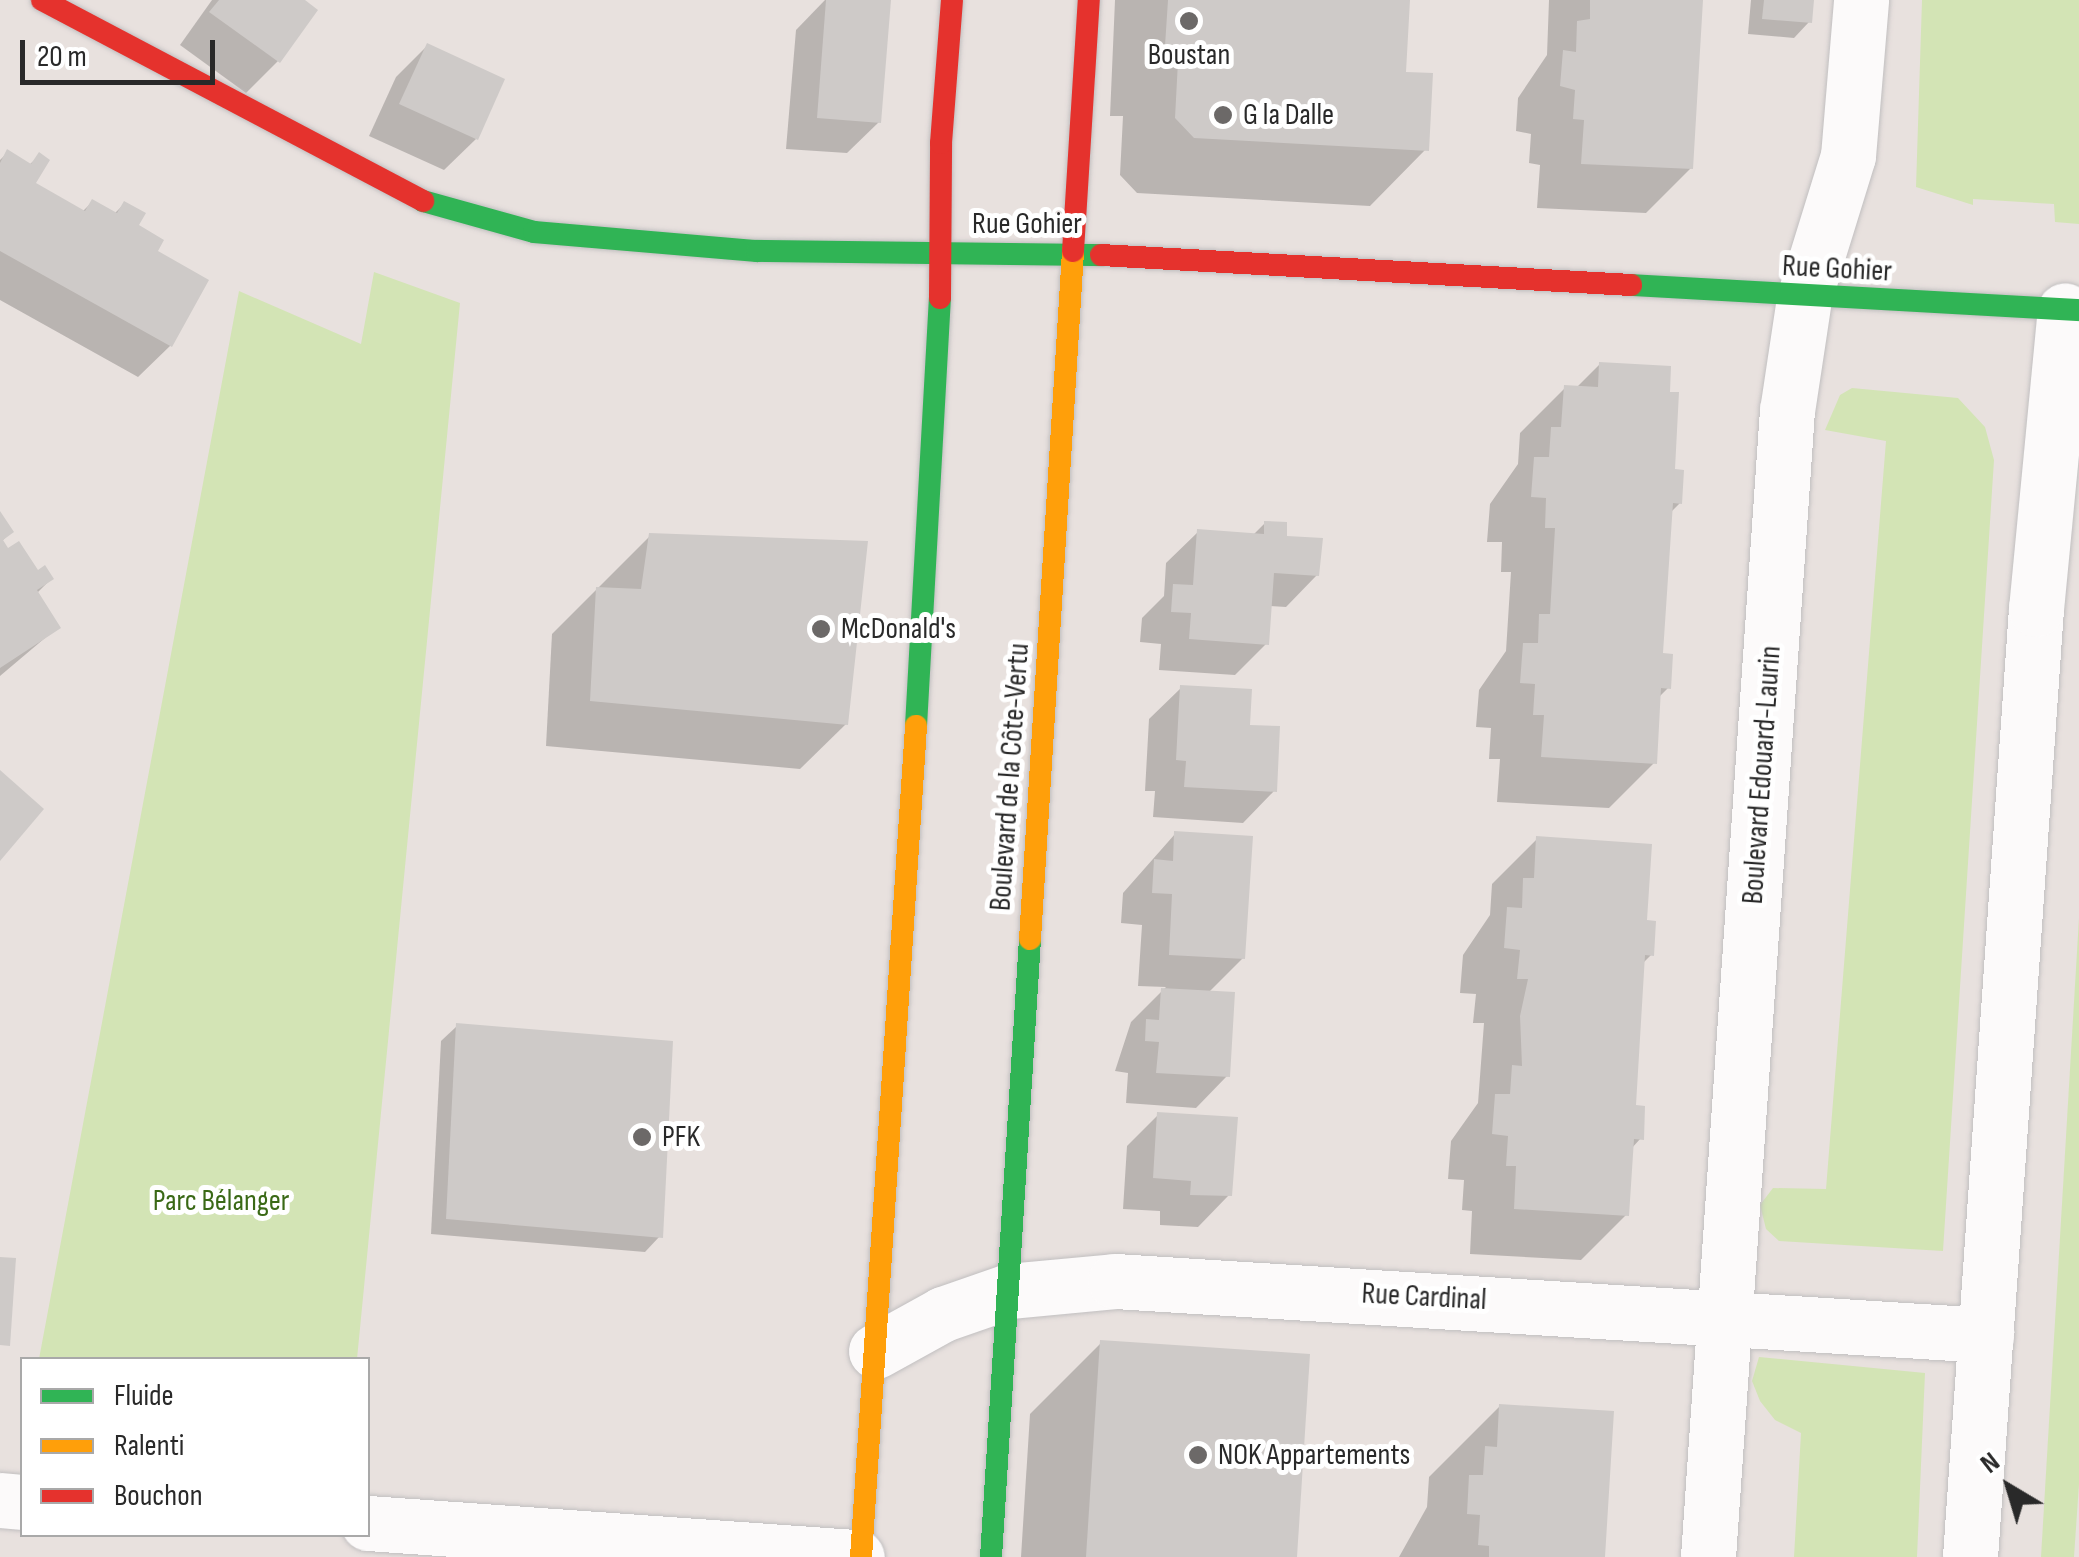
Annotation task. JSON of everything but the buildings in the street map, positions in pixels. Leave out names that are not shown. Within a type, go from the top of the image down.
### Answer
[{"type":"main road","name":"Rue Gohier","points":[[42,0],[356,171],[465,217],[534,232],[757,252],[1073,253],[1804,298],[2072,310]]},
{"type":"main road","points":[[860,1557],[938,403],[941,144],[952,0]]},
{"type":"main road","name":"Boulevard de la Côte-Vertu","points":[[991,1557],[1089,0]]},
{"type":"street","name":"Boulevard Edouard-Laurin","points":[[1708,1557],[1787,412],[1804,298],[1848,156],[1861,0]]},
{"type":"street","points":[[1970,1557],[2036,609],[2072,310]]},
{"type":"street","name":"Rue Cardinal","points":[[876,1351],[943,1314],[1009,1291],[1115,1281],[1724,1314],[1986,1334]]},
{"type":"street","points":[[370,1523],[860,1557]]},
{"type":"green space","points":[[1922,0],[2079,0],[2079,224],[2055,222],[2054,204],[1973,199],[1973,205],[1916,187]]},
{"type":"green space","name":"Parc Bélanger","points":[[374,272],[460,303],[357,1357],[39,1357],[239,291],[361,344]]},
{"type":"green space","points":[[1852,388],[1958,398],[1985,427],[1994,460],[1943,1251],[1779,1241],[1766,1229],[1760,1205],[1773,1188],[1826,1189],[1886,441],[1825,430],[1840,395]]},
{"type":"green space","points":[[2079,918],[2079,1484],[2074,1557],[2041,1557]]},
{"type":"green space","points":[[1759,1357],[1925,1373],[1917,1557],[1794,1557],[1801,1433],[1775,1420],[1760,1401],[1752,1381]]},
{"type":"traffic: fast","points":[[423,201],[534,232],[757,251],[1101,255]]},
{"type":"traffic: fast","points":[[1631,285],[2079,310]]},
{"type":"traffic: fast","points":[[916,726],[940,298]]},
{"type":"traffic: fast","points":[[991,1557],[1030,939]]},
{"type":"traffic: slow","points":[[1030,939],[1073,251]]},
{"type":"traffic: slow","points":[[861,1557],[916,726]]},
{"type":"traffic: jam","points":[[42,0],[423,201]]},
{"type":"traffic: jam","points":[[940,298],[941,143],[952,0]]},
{"type":"traffic: jam","points":[[1073,251],[1089,0]]},
{"type":"traffic: jam","points":[[1101,255],[1631,285]]},
{"type":"place","name":"Boustan","points":[[1189,21]]},
{"type":"place","name":"G la Dalle","points":[[1223,115]]},
{"type":"place","name":"McDonald's","points":[[821,629]]},
{"type":"place","name":"PFK","points":[[642,1137]]},
{"type":"place","name":"NOK Appartements","points":[[1198,1455]]}]
